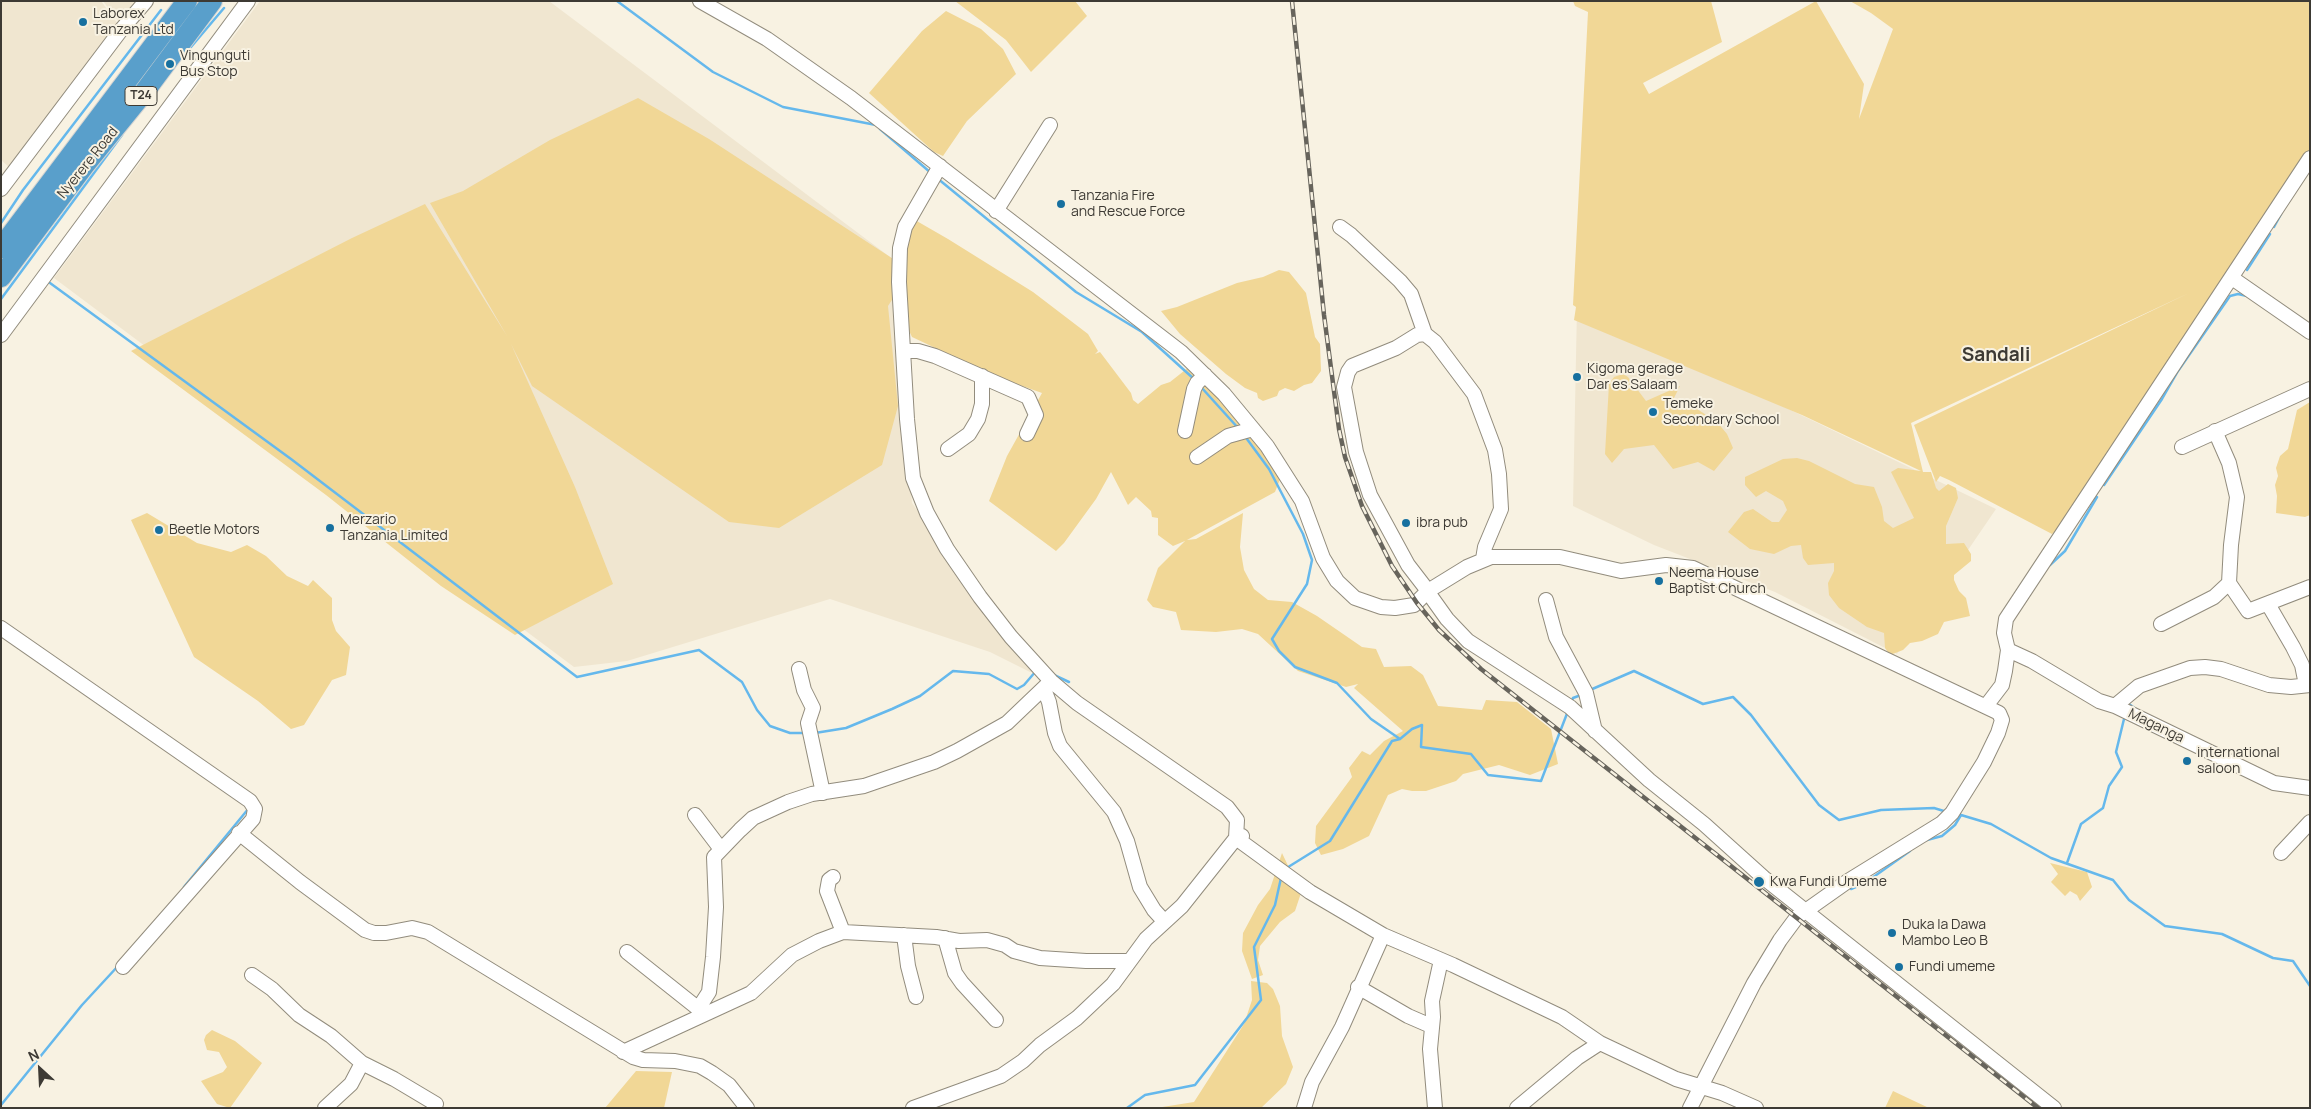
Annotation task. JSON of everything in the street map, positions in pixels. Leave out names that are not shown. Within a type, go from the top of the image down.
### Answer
[{"type":"highway","name":"Nyerere Road","points":[[1,248],[187,1]]},
{"type":"highway","name":"Nyerere Road","points":[[1,277],[212,1]]},
{"type":"street","points":[[1,188],[115,37],[146,1]]},
{"type":"street","points":[[1,335],[248,1]]},
{"type":"street","points":[[700,1],[767,39],[800,62],[940,166],[996,211],[1158,333],[1205,375],[1268,446],[1302,501],[1323,558],[1336,581],[1355,598],[1381,607],[1395,608],[1414,605],[1428,591],[1483,559],[1501,556],[1560,557],[1621,571],[1666,565],[1693,568],[1999,713],[2002,720],[1984,762],[1952,813],[1942,823],[1919,839],[1869,867],[1804,910],[1780,940],[1754,983],[1690,1108]]},
{"type":"street","points":[[996,211],[1050,124]]},
{"type":"street","points":[[1986,706],[2002,685],[2008,650],[2004,633],[2006,619],[2310,158]]},
{"type":"street","points":[[940,166],[906,227],[900,248],[906,419],[913,478],[917,492],[947,549],[980,597],[1048,685],[1227,807],[1237,820],[1239,837],[1310,892],[1383,935],[1562,1017],[1600,1043],[1676,1079],[1722,1093],[1756,1108]]},
{"type":"street","points":[[1340,227],[1351,234],[1406,288],[1410,294],[1424,334],[1447,356],[1474,394],[1495,450],[1502,509],[1485,547],[1483,559]]},
{"type":"street","points":[[2232,278],[2310,332]]},
{"type":"street","points":[[1424,334],[1417,335],[1396,348],[1352,366],[1348,372],[1344,388],[1356,452],[1370,495],[1408,564],[1447,619],[1468,641],[1565,704],[1649,780],[1704,824],[1764,878],[2054,1108]]},
{"type":"street","points":[[903,351],[918,351],[935,356],[1028,397],[1036,415],[1027,434]]},
{"type":"street","points":[[1185,431],[1194,390],[1197,382],[1205,375]]},
{"type":"street","points":[[948,449],[969,434],[978,419],[982,404],[982,376]]},
{"type":"street","points":[[2182,446],[2310,389]]},
{"type":"street","points":[[1197,457],[1228,436],[1253,429]]},
{"type":"street","points":[[2161,624],[2214,597],[2228,582],[2237,497],[2229,463],[2215,431]]},
{"type":"street","points":[[2228,582],[2248,611],[2310,587]]},
{"type":"street","points":[[1546,600],[1556,637],[1586,692],[1595,731]]},
{"type":"street","points":[[2114,706],[2139,686],[2190,668],[2205,666],[2269,685],[2290,687],[2308,685],[2302,665],[2268,604]]},
{"type":"street","points":[[1,628],[250,801],[255,809],[253,819],[123,967]]},
{"type":"street","name":"Maganga","points":[[2008,650],[2032,660],[2099,700],[2274,783],[2308,791]]},
{"type":"street","points":[[800,669],[804,690],[813,708],[808,719],[823,793]]},
{"type":"street","points":[[702,1012],[709,992],[716,907],[714,857],[720,848],[757,816],[788,802],[823,793],[864,786],[949,755],[1007,723],[1048,685]]},
{"type":"street","points":[[1048,685],[1055,733],[1060,746],[1114,812],[1127,841],[1140,887],[1154,910],[1164,921]]},
{"type":"street","points":[[695,815],[720,848]]},
{"type":"street","points":[[2281,853],[2310,822]]},
{"type":"street","points":[[239,833],[300,882],[365,930],[374,933],[386,933],[412,928],[428,932],[622,1052],[643,1060],[675,1061],[700,1066],[728,1085],[747,1108]]},
{"type":"street","points":[[913,1108],[1001,1076],[1023,1061],[1099,998],[1118,978],[1129,961],[1164,921],[1182,906],[1239,837]]},
{"type":"street","points":[[833,877],[829,880],[827,891],[843,932]]},
{"type":"street","points":[[622,1052],[702,1012],[751,993],[792,955],[819,941],[843,932],[945,938],[959,941],[994,941],[1014,951],[1040,958],[1129,961]]},
{"type":"street","points":[[1304,1108],[1312,1082],[1342,1027],[1358,987],[1383,935]]},
{"type":"street","points":[[904,936],[908,966],[916,997]]},
{"type":"street","points":[[945,938],[955,973],[996,1020]]},
{"type":"street","points":[[626,952],[702,1012]]},
{"type":"street","points":[[1435,1108],[1430,1072],[1432,1001],[1441,960]]},
{"type":"street","points":[[252,975],[272,989],[299,1015],[331,1036],[362,1063],[394,1079],[436,1104]]},
{"type":"street","points":[[1358,987],[1408,1016],[1431,1026]]},
{"type":"street","points":[[1517,1108],[1577,1058],[1600,1043]]},
{"type":"street","points":[[325,1108],[351,1084],[362,1063]]},
{"type":"shaded area","points":[[1,1],[101,1],[118,24],[9,167],[1,160]]},
{"type":"shaded area","points":[[103,1],[138,1],[119,22]]},
{"type":"shaded area","points":[[260,1],[549,1],[890,257],[912,503],[1006,637],[1036,669],[1030,672],[990,652],[830,599],[627,661],[574,667],[54,278]]},
{"type":"shaded area","points":[[955,1],[1075,1],[1087,16],[1031,72],[1006,40]]},
{"type":"shaded area","points":[[1573,1],[1711,1],[1722,42],[1643,83],[1649,94],[1816,1],[1864,84],[1859,119],[1893,29],[1850,1],[2310,1],[2310,149],[2279,201],[2265,213],[2061,526],[2052,534],[1949,480],[1940,476],[1936,482],[1914,425],[2189,293],[1911,423],[1923,472],[1931,472],[1936,488],[1939,491],[1948,484],[1956,488],[1958,498],[1946,526],[1946,544],[1964,543],[1971,554],[1971,561],[1954,575],[1959,591],[1966,598],[1970,616],[1944,622],[1938,634],[1922,641],[1910,643],[1903,650],[1890,655],[1885,648],[1884,633],[1867,627],[1839,608],[1829,595],[1828,583],[1834,571],[1834,563],[1808,565],[1803,558],[1801,545],[1791,546],[1774,554],[1750,549],[1728,532],[1744,512],[1753,509],[1772,522],[1779,522],[1787,510],[1783,501],[1766,491],[1756,497],[1745,485],[1745,477],[1783,459],[1797,458],[1809,461],[1855,484],[1874,487],[1882,507],[1884,521],[1893,528],[1914,518],[1891,472],[1898,468],[1921,471],[1802,415],[1574,320],[1576,307],[1573,305],[1588,12],[1575,6]]},
{"type":"shaded area","points":[[946,11],[981,29],[1003,49],[1016,74],[967,121],[943,156],[934,152],[869,93],[922,31]]},
{"type":"shaded area","points":[[638,98],[709,139],[901,264],[904,224],[915,220],[948,239],[1033,292],[1088,334],[1098,351],[1095,354],[1100,352],[1131,393],[1133,400],[1138,404],[1161,385],[1170,382],[1189,367],[1210,387],[1282,474],[1275,492],[1187,540],[1196,539],[1243,513],[1240,547],[1244,570],[1254,589],[1268,600],[1292,602],[1317,616],[1362,647],[1376,649],[1384,667],[1411,666],[1423,675],[1438,706],[1482,710],[1486,700],[1517,702],[1551,729],[1558,764],[1530,775],[1499,765],[1463,774],[1456,781],[1426,791],[1402,789],[1388,795],[1369,836],[1343,849],[1321,855],[1315,843],[1316,826],[1352,777],[1349,768],[1362,751],[1370,755],[1384,741],[1403,731],[1354,688],[1358,684],[1346,687],[1298,671],[1258,634],[1242,629],[1216,632],[1181,630],[1176,612],[1153,607],[1147,600],[1158,568],[1185,541],[1173,546],[1158,535],[1158,518],[1152,517],[1151,511],[1136,497],[1128,505],[1111,472],[1096,499],[1056,551],[989,501],[1007,456],[1042,393],[997,377],[912,337],[899,310],[899,289],[888,306],[898,406],[882,465],[779,528],[729,522],[532,386],[511,344],[575,487],[613,584],[515,635],[441,586],[326,495],[131,351],[352,238],[425,204],[507,336],[430,203],[463,191],[550,140]]},
{"type":"shaded area","points":[[1279,270],[1289,272],[1306,293],[1315,337],[1320,344],[1321,371],[1312,383],[1294,391],[1285,388],[1279,391],[1277,396],[1263,401],[1258,398],[1257,393],[1245,388],[1226,374],[1180,334],[1161,311],[1177,307],[1237,283],[1263,277]]},
{"type":"shaded area","points":[[1577,307],[1996,509],[1897,654],[1775,592],[1654,545],[1573,506]]},
{"type":"shaded area","points":[[1623,374],[1628,377],[1646,401],[1680,386],[1671,404],[1697,409],[1717,422],[1727,434],[1733,448],[1714,471],[1698,462],[1673,469],[1654,445],[1624,449],[1612,463],[1605,454],[1609,384],[1614,377]]},
{"type":"shaded area","points":[[2310,402],[2310,515],[2305,517],[2276,513],[2277,496],[2275,485],[2278,476],[2276,468],[2280,456],[2288,449],[2297,410]]},
{"type":"shaded area","points":[[147,513],[197,543],[231,552],[247,545],[266,556],[287,576],[308,586],[313,580],[332,598],[332,620],[336,631],[350,647],[346,675],[332,680],[304,725],[291,729],[258,701],[194,657],[131,520]]},
{"type":"shaded area","points":[[1282,853],[1301,893],[1295,911],[1280,922],[1260,946],[1258,960],[1263,975],[1252,979],[1242,951],[1243,933],[1258,905],[1270,889]]},
{"type":"shaded area","points":[[2050,863],[2087,872],[2092,887],[2080,901],[2077,895],[2070,891],[2065,896],[2051,882],[2058,874]]},
{"type":"shaded area","points":[[1251,981],[1267,983],[1273,989],[1280,1006],[1282,1036],[1293,1067],[1286,1084],[1261,1108],[1156,1108],[1194,1102],[1244,1024],[1252,1000]]},
{"type":"shaded area","points":[[212,1030],[235,1041],[262,1063],[230,1108],[217,1104],[201,1081],[223,1072],[227,1067],[219,1052],[207,1050],[204,1040],[206,1035]]},
{"type":"shaded area","points":[[636,1071],[672,1072],[664,1108],[605,1108]]},
{"type":"shaded area","points":[[1893,1091],[1929,1108],[1885,1108]]},
{"type":"waterway","points":[[617,1],[713,72],[783,107],[876,125]]},
{"type":"waterway","points":[[180,60],[224,8]]},
{"type":"waterway","points":[[1,223],[23,190],[161,10]]},
{"type":"waterway","points":[[880,129],[931,173]]},
{"type":"waterway","points":[[1,299],[122,135]]},
{"type":"waterway","points":[[937,178],[1076,292],[1142,332],[1194,379]]},
{"type":"waterway","points":[[2274,227],[2281,214]]},
{"type":"waterway","points":[[2247,270],[2270,234]]},
{"type":"waterway","points":[[50,283],[291,459],[577,677],[699,650],[742,682],[757,710],[770,726],[790,733],[805,733]]},
{"type":"waterway","points":[[2104,485],[2162,399],[2178,371],[2230,296],[2238,294],[2247,296]]},
{"type":"waterway","points":[[1201,387],[1239,429]]},
{"type":"waterway","points":[[1244,435],[1269,469],[1303,534],[1312,560],[1307,584],[1272,639],[1279,651],[1295,667],[1337,683],[1371,719],[1400,739]]},
{"type":"waterway","points":[[2050,565],[2065,551],[2097,497]]},
{"type":"waterway","points":[[815,733],[846,728],[892,709],[920,696],[953,671],[989,674],[1017,689],[1024,685],[1036,671]]},
{"type":"waterway","points":[[1590,690],[1634,671],[1703,704],[1733,697],[1751,715],[1819,805],[1839,820],[1881,810],[1934,808],[1947,812]]},
{"type":"waterway","points":[[1054,675],[1069,682]]},
{"type":"waterway","points":[[1572,701],[1573,698],[1581,695]]},
{"type":"waterway","points":[[2126,702],[2136,709]]},
{"type":"waterway","points":[[1285,869],[1330,841],[1392,741],[1400,739],[1412,729],[1422,725],[1421,747],[1471,754],[1488,775],[1541,781],[1568,711]]},
{"type":"waterway","points":[[2067,863],[2081,824],[2103,808],[2109,786],[2122,767],[2116,752],[2124,719]]},
{"type":"waterway","points":[[184,887],[249,808]]},
{"type":"waterway","points":[[1927,840],[1942,836],[1955,825],[1961,815],[1991,824],[2051,858],[2113,880],[2129,900],[2165,926],[2222,934],[2273,958],[2293,961],[2310,986]]},
{"type":"waterway","points":[[1851,889],[1865,883],[1910,851]]},
{"type":"waterway","points":[[1127,1108],[1145,1095],[1195,1085],[1261,1000],[1254,947],[1275,905],[1281,878]]},
{"type":"waterway","points":[[1,1105],[82,1005],[118,966]]},
{"type":"railway","points":[[1292,1],[1324,315],[1339,429],[1345,457],[1362,506],[1392,566],[1417,603],[1439,630],[1481,669],[2038,1108]]},
{"type":"place","name":"Laborex Tanzania Ltd","points":[[83,22]]},
{"type":"place","name":"Vingunguti Bus Stop","points":[[170,64]]},
{"type":"place","name":"Tanzania Fire and Rescue Force","points":[[1061,204]]},
{"type":"place","name":"Kigoma gerage Dar es Salaam","points":[[1577,377]]},
{"type":"place","name":"Temeke Secondary School","points":[[1653,412]]},
{"type":"place","name":"ibra pub","points":[[1406,523]]},
{"type":"place","name":"Merzario Tanzania Limited","points":[[330,528]]},
{"type":"place","name":"Beetle Motors","points":[[159,530]]},
{"type":"place","name":"Neema House Baptist Church","points":[[1659,581]]},
{"type":"place","name":"international saloon","points":[[2187,761]]},
{"type":"place","name":"Kwa Fundi Umeme","points":[[1759,882]]},
{"type":"place","name":"Duka la Dawa Mambo Leo B","points":[[1892,933]]},
{"type":"place","name":"Fundi umeme","points":[[1899,967]]},
{"type":"district","name":"Sandali","points":[[1996,356]]}]
